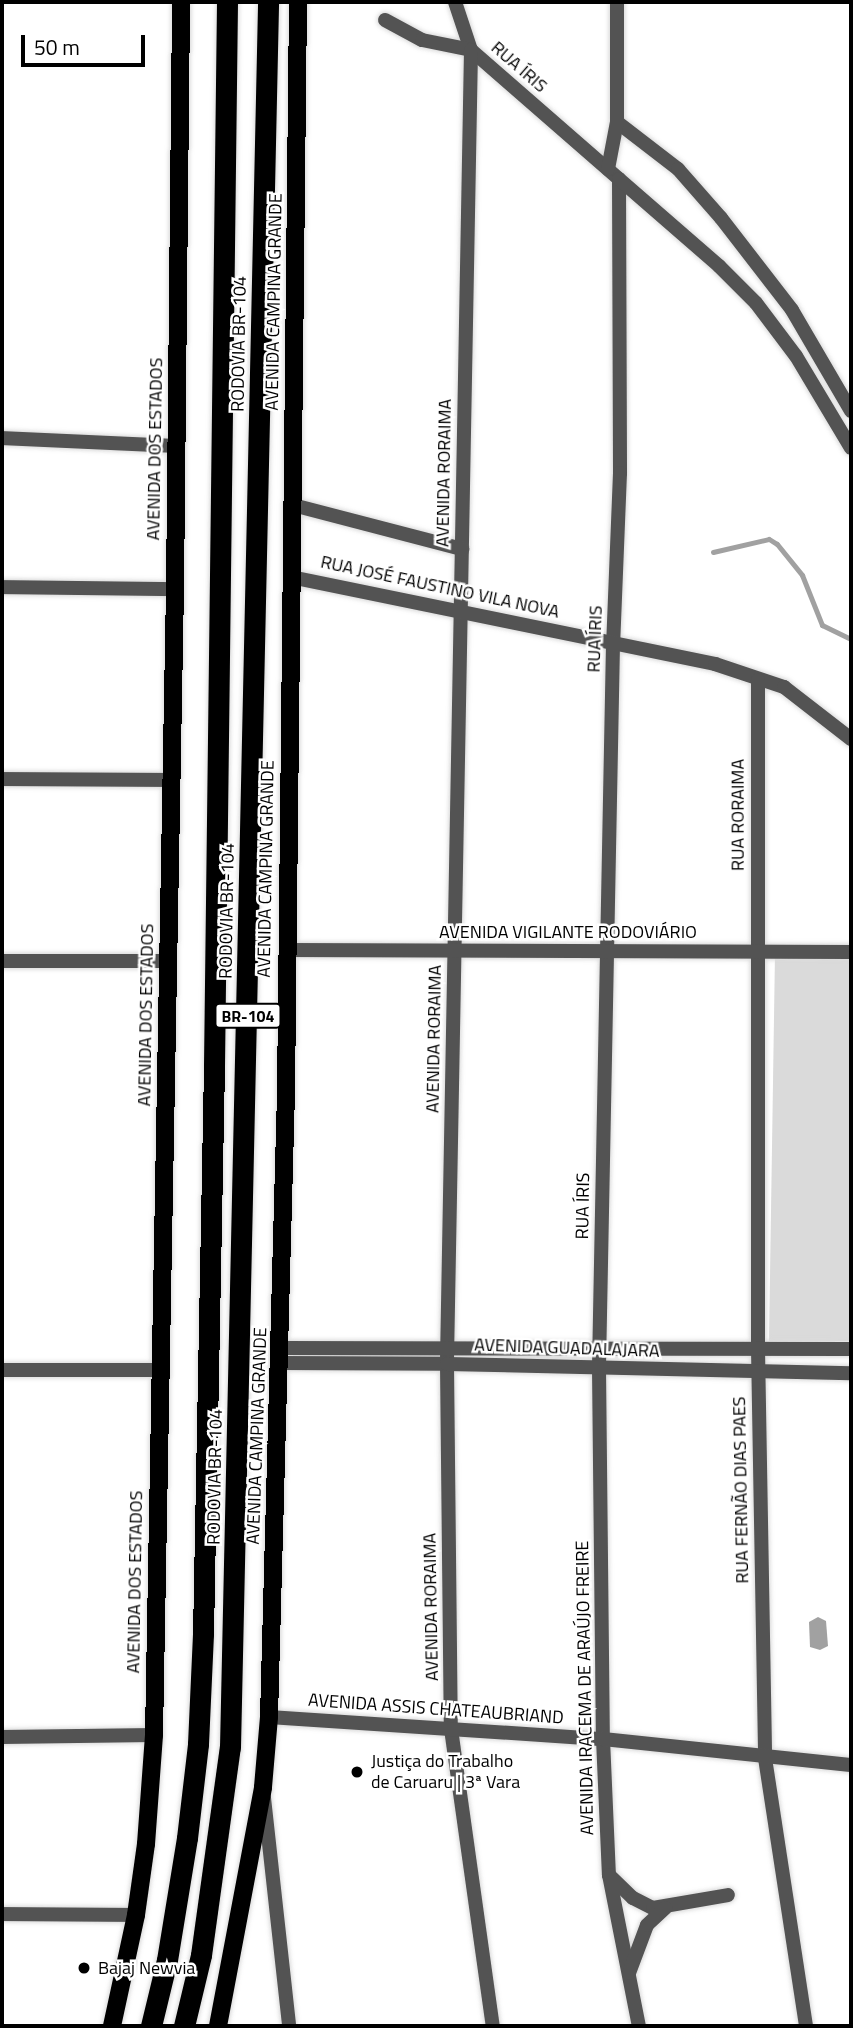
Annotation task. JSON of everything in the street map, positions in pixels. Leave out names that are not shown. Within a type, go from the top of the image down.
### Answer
[{"type":"highway","name":"RODOVIA BR-104","points":[[151,2026],[167,1960],[187,1838],[198,1744],[203,1634],[214,1066],[227,2]]},
{"type":"highway","name":"RODOVIA BR-104","points":[[184,2026],[201,1955],[230,1747],[268,2]]},
{"type":"main road","name":"AVENIDA DOS ESTADOS","points":[[112,2026],[136,1915],[146,1844],[154,1735],[175,589],[181,2]]},
{"type":"main road","name":"AVENIDA CAMPINA GRANDE","points":[[218,2026],[263,1787],[269,1717],[281,1356],[298,2]]},
{"type":"street","name":"RUA ÍRIS","points":[[455,2],[471,50],[619,179],[621,460],[613,644],[599,1346]]},
{"type":"street","points":[[608,169],[617,122],[617,2]]},
{"type":"street","points":[[385,20],[422,40],[471,50]]},
{"type":"street","name":"AVENIDA RORAIMA","points":[[471,50],[447,1364],[451,1730],[493,2026]]},
{"type":"street","points":[[617,122],[678,169],[721,218],[792,310],[851,411]]},
{"type":"street","points":[[619,179],[719,266],[756,303],[796,356],[851,448]]},
{"type":"street","points":[[2,438],[175,446]]},
{"type":"street","points":[[293,505],[462,548]]},
{"type":"street","name":"RUA JOSÉ FAUSTINO VILA NOVA","points":[[291,576],[461,609],[715,664],[791,691],[851,739]]},
{"type":"street","points":[[2,587],[175,589]]},
{"type":"street","name":"RUA RORAIMA","points":[[756,950],[758,680]]},
{"type":"street","points":[[2,779],[171,780]]},
{"type":"street","name":"AVENIDA VIGILANTE RODOVIÁRIO","points":[[286,950],[851,952]]},
{"type":"street","name":"RUA FERNÃO DIAS PAES","points":[[756,950],[758,1349],[765,1758],[806,2026]]},
{"type":"street","points":[[2,961],[169,961]]},
{"type":"street","name":"AVENIDA IRACEMA DE ARAÚJO FREIRE","points":[[599,1346],[603,1740],[609,1875],[639,2026]]},
{"type":"street","points":[[281,1356],[448,1347],[851,1349]]},
{"type":"street","name":"AVENIDA GUADALAJARA","points":[[281,1356],[447,1364],[851,1373]]},
{"type":"street","points":[[2,1370],[159,1370]]},
{"type":"street","name":"AVENIDA ASSIS CHATEAUBRIAND","points":[[269,1717],[603,1740],[851,1765]]},
{"type":"street","points":[[2,1737],[154,1735]]},
{"type":"street","points":[[263,1787],[289,2026]]},
{"type":"street","points":[[609,1875],[633,1898],[653,1908],[728,1895]]},
{"type":"street","points":[[629,1975],[647,1925],[665,1908]]},
{"type":"street","points":[[2,1914],[136,1915]]},
{"type":"shaded area","points":[[775,953],[851,956],[851,1341],[769,1341]]},
{"type":"shaded area","points":[[818,1617],[826,1621],[828,1646],[820,1650],[810,1647],[809,1622]]},
{"type":"waterway","points":[[713,552],[769,539],[777,544],[802,575],[822,625],[851,639]]},
{"type":"place","name":"Justiça do Trabalho de Caruaru | 3ª Vara","points":[[357,1772]]},
{"type":"place","name":"Bajaj Newvia","points":[[84,1968]]}]
